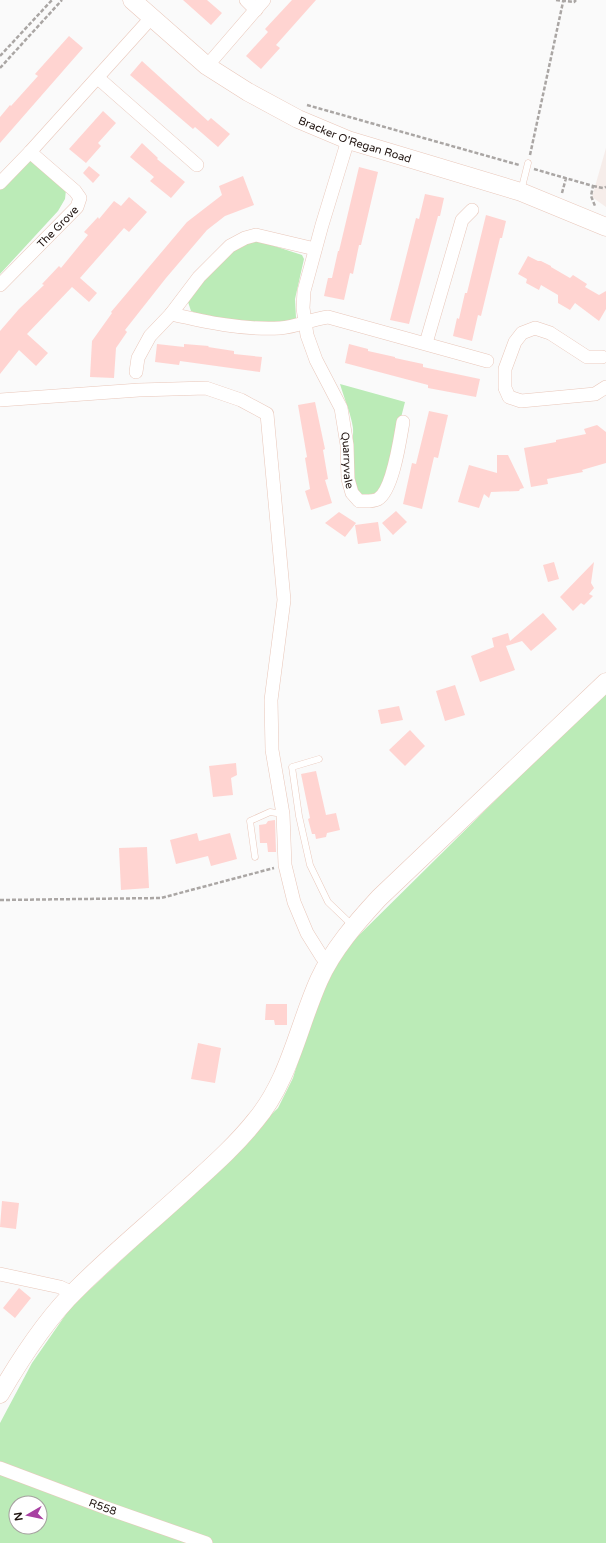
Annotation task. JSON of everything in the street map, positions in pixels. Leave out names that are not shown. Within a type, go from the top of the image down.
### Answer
[{"type":"main road","name":"Bracker O'Regan Road","points":[[132,0],[207,66],[248,92],[292,116],[348,140],[521,192],[602,219]]},
{"type":"main road","points":[[0,1394],[38,1334],[73,1293],[207,1171],[256,1121],[275,1093],[319,979],[329,961],[353,926],[379,898],[606,682]]},
{"type":"street","points":[[207,66],[260,5],[246,0]]},
{"type":"street","points":[[0,183],[98,78],[151,18]]},
{"type":"street","points":[[98,78],[197,165]]},
{"type":"street","name":"Quarryvale","points":[[348,140],[315,249],[304,292],[303,308],[307,334],[316,360],[341,408],[347,444],[348,479],[352,493],[359,501],[378,499],[385,490],[393,471],[403,422]]},
{"type":"street","name":"The Grove","points":[[0,285],[77,207],[80,198],[75,191],[30,152]]},
{"type":"street","points":[[426,343],[462,220],[472,210]]},
{"type":"street","points":[[136,372],[138,358],[150,336],[171,314],[199,277],[230,246],[245,238],[256,235],[315,249]]},
{"type":"street","points":[[171,314],[225,325],[257,328],[280,328],[318,318],[328,317],[487,361]]},
{"type":"street","points":[[605,358],[587,357],[550,333],[535,328],[522,333],[515,342],[505,369],[504,388],[508,397],[521,401],[595,394],[606,387]]},
{"type":"street","points":[[0,400],[139,390],[206,388],[241,400],[267,414],[284,600],[271,700],[272,750],[283,814],[285,865],[294,902],[307,933],[322,957],[329,961]]},
{"type":"street","points":[[0,1274],[60,1287],[73,1293]]},
{"type":"street","name":"R558","points":[[0,1468],[106,1508],[206,1543]]},
{"type":"lane","points":[[521,192],[528,165]]},
{"type":"lane","points":[[319,759],[292,767],[299,816],[310,865],[328,902],[353,926]]},
{"type":"lane","points":[[255,856],[250,821],[270,812],[283,814]]},
{"type":"path","points":[[0,56],[52,0]]},
{"type":"path","points":[[0,68],[62,0]]},
{"type":"path","points":[[556,0],[563,2],[574,2],[576,0]]},
{"type":"path","points":[[528,165],[563,2]]},
{"type":"path","points":[[301,103],[528,165],[599,188],[606,187]]},
{"type":"path","points":[[561,198],[566,178]]},
{"type":"path","points":[[593,186],[591,196],[592,203],[602,219]]},
{"type":"path","points":[[0,900],[161,898],[285,865]]},
{"type":"shaded area","points":[[606,148],[606,207],[592,197]]},
{"type":"green space","points":[[31,160],[66,190],[65,199],[58,211],[0,274],[0,184],[18,164]]},
{"type":"green space","points":[[253,241],[265,243],[302,255],[304,259],[295,299],[296,318],[293,323],[260,325],[208,318],[191,311],[188,302],[190,295],[236,249]]},
{"type":"green space","points":[[340,384],[405,402],[384,484],[373,494],[367,495],[360,493],[356,487],[352,467],[353,428]]},
{"type":"green space","points":[[606,691],[606,1543],[0,1543],[0,1423],[32,1363],[71,1307],[145,1238],[278,1108],[293,1078],[321,986],[351,943]]},
{"type":"building","points":[[183,0],[207,0],[222,13],[211,25]]},
{"type":"building","points":[[292,0],[316,0],[276,45],[280,48],[261,69],[246,56],[268,32],[265,29]]},
{"type":"building","points":[[69,36],[83,48],[0,143],[0,117],[38,76],[35,74]]},
{"type":"building","points":[[142,61],[208,121],[211,118],[230,134],[218,147],[195,127],[193,129],[130,75]]},
{"type":"building","points":[[103,111],[116,123],[98,143],[101,146],[86,163],[69,149]]},
{"type":"building","points":[[142,143],[158,158],[157,159],[185,182],[171,198],[150,181],[154,177],[130,157]]},
{"type":"building","points":[[89,166],[100,175],[93,183],[83,173]]},
{"type":"building","points":[[359,167],[378,172],[361,245],[359,245],[353,274],[350,273],[344,300],[324,296],[328,278],[332,278]]},
{"type":"building","points":[[243,176],[254,205],[225,216],[207,230],[166,278],[125,330],[127,332],[116,348],[114,378],[90,377],[92,341],[112,313],[111,312],[187,222],[222,195],[219,186]]},
{"type":"building","points":[[425,194],[444,198],[409,324],[390,320],[416,218],[419,219]]},
{"type":"building","points":[[129,197],[147,212],[129,232],[124,228],[80,278],[97,293],[89,302],[72,287],[27,334],[48,353],[36,366],[19,350],[0,374],[0,331],[19,309],[44,285],[42,284],[59,266],[61,268],[88,235],[84,232],[98,217],[99,219],[114,201],[121,206]]},
{"type":"building","points":[[486,215],[506,221],[502,238],[500,238],[481,316],[478,315],[472,341],[453,336],[457,318],[459,319],[465,293],[467,293]]},
{"type":"building","points":[[528,256],[551,266],[570,278],[573,275],[587,284],[585,287],[599,295],[606,291],[606,309],[599,321],[575,303],[570,310],[558,303],[558,295],[541,285],[539,290],[526,283],[527,279],[518,274]]},
{"type":"building","points":[[157,344],[184,347],[184,344],[209,346],[208,347],[234,351],[234,354],[262,357],[260,372],[180,361],[179,365],[155,362]]},
{"type":"building","points":[[349,344],[368,349],[368,351],[423,364],[423,367],[480,379],[476,397],[428,388],[428,385],[345,363]]},
{"type":"building","points":[[315,402],[325,449],[323,450],[328,479],[325,480],[332,503],[311,510],[305,491],[310,489],[305,458],[307,457],[298,405]]},
{"type":"building","points":[[429,411],[448,415],[438,458],[434,457],[422,509],[403,504],[412,463],[416,464]]},
{"type":"building","points":[[597,425],[606,432],[606,463],[582,470],[583,472],[547,479],[548,484],[531,487],[524,448],[586,434],[584,429]]},
{"type":"building","points":[[497,455],[508,455],[524,488],[520,489],[519,491],[491,492],[489,498],[484,494],[479,508],[458,502],[469,465],[497,473]]},
{"type":"building","points":[[396,511],[407,522],[393,535],[382,523]]},
{"type":"building","points":[[339,512],[356,523],[345,537],[325,523]]},
{"type":"building","points":[[378,522],[381,541],[358,544],[355,525]]},
{"type":"building","points":[[554,562],[559,579],[548,582],[543,565]]},
{"type":"building","points":[[594,562],[591,583],[594,588],[589,594],[593,596],[584,605],[581,603],[573,611],[560,597]]},
{"type":"building","points":[[543,613],[557,629],[531,651],[522,641],[506,646],[515,670],[480,682],[471,656],[494,647],[492,638],[508,633],[510,641]]},
{"type":"building","points":[[455,685],[465,715],[445,721],[436,691]]},
{"type":"building","points":[[399,706],[403,720],[381,724],[378,710]]},
{"type":"building","points":[[410,730],[425,746],[405,766],[389,750]]},
{"type":"building","points":[[236,763],[237,775],[231,778],[233,795],[213,797],[209,766]]},
{"type":"building","points":[[316,771],[326,815],[336,813],[340,830],[327,833],[326,837],[316,839],[315,834],[312,834],[308,819],[310,818],[301,774]]},
{"type":"building","points":[[275,820],[276,852],[268,852],[267,843],[260,843],[259,825]]},
{"type":"building","points":[[197,833],[199,841],[230,833],[237,859],[211,866],[208,856],[176,864],[170,840]]},
{"type":"building","points":[[147,847],[149,888],[121,890],[119,848]]},
{"type":"building","points":[[266,1004],[287,1004],[287,1025],[275,1025],[274,1020],[265,1020]]},
{"type":"building","points":[[198,1043],[221,1048],[215,1083],[191,1079]]},
{"type":"building","points":[[2,1201],[19,1203],[16,1229],[0,1227]]},
{"type":"building","points":[[19,1288],[31,1298],[15,1318],[3,1308]]}]
